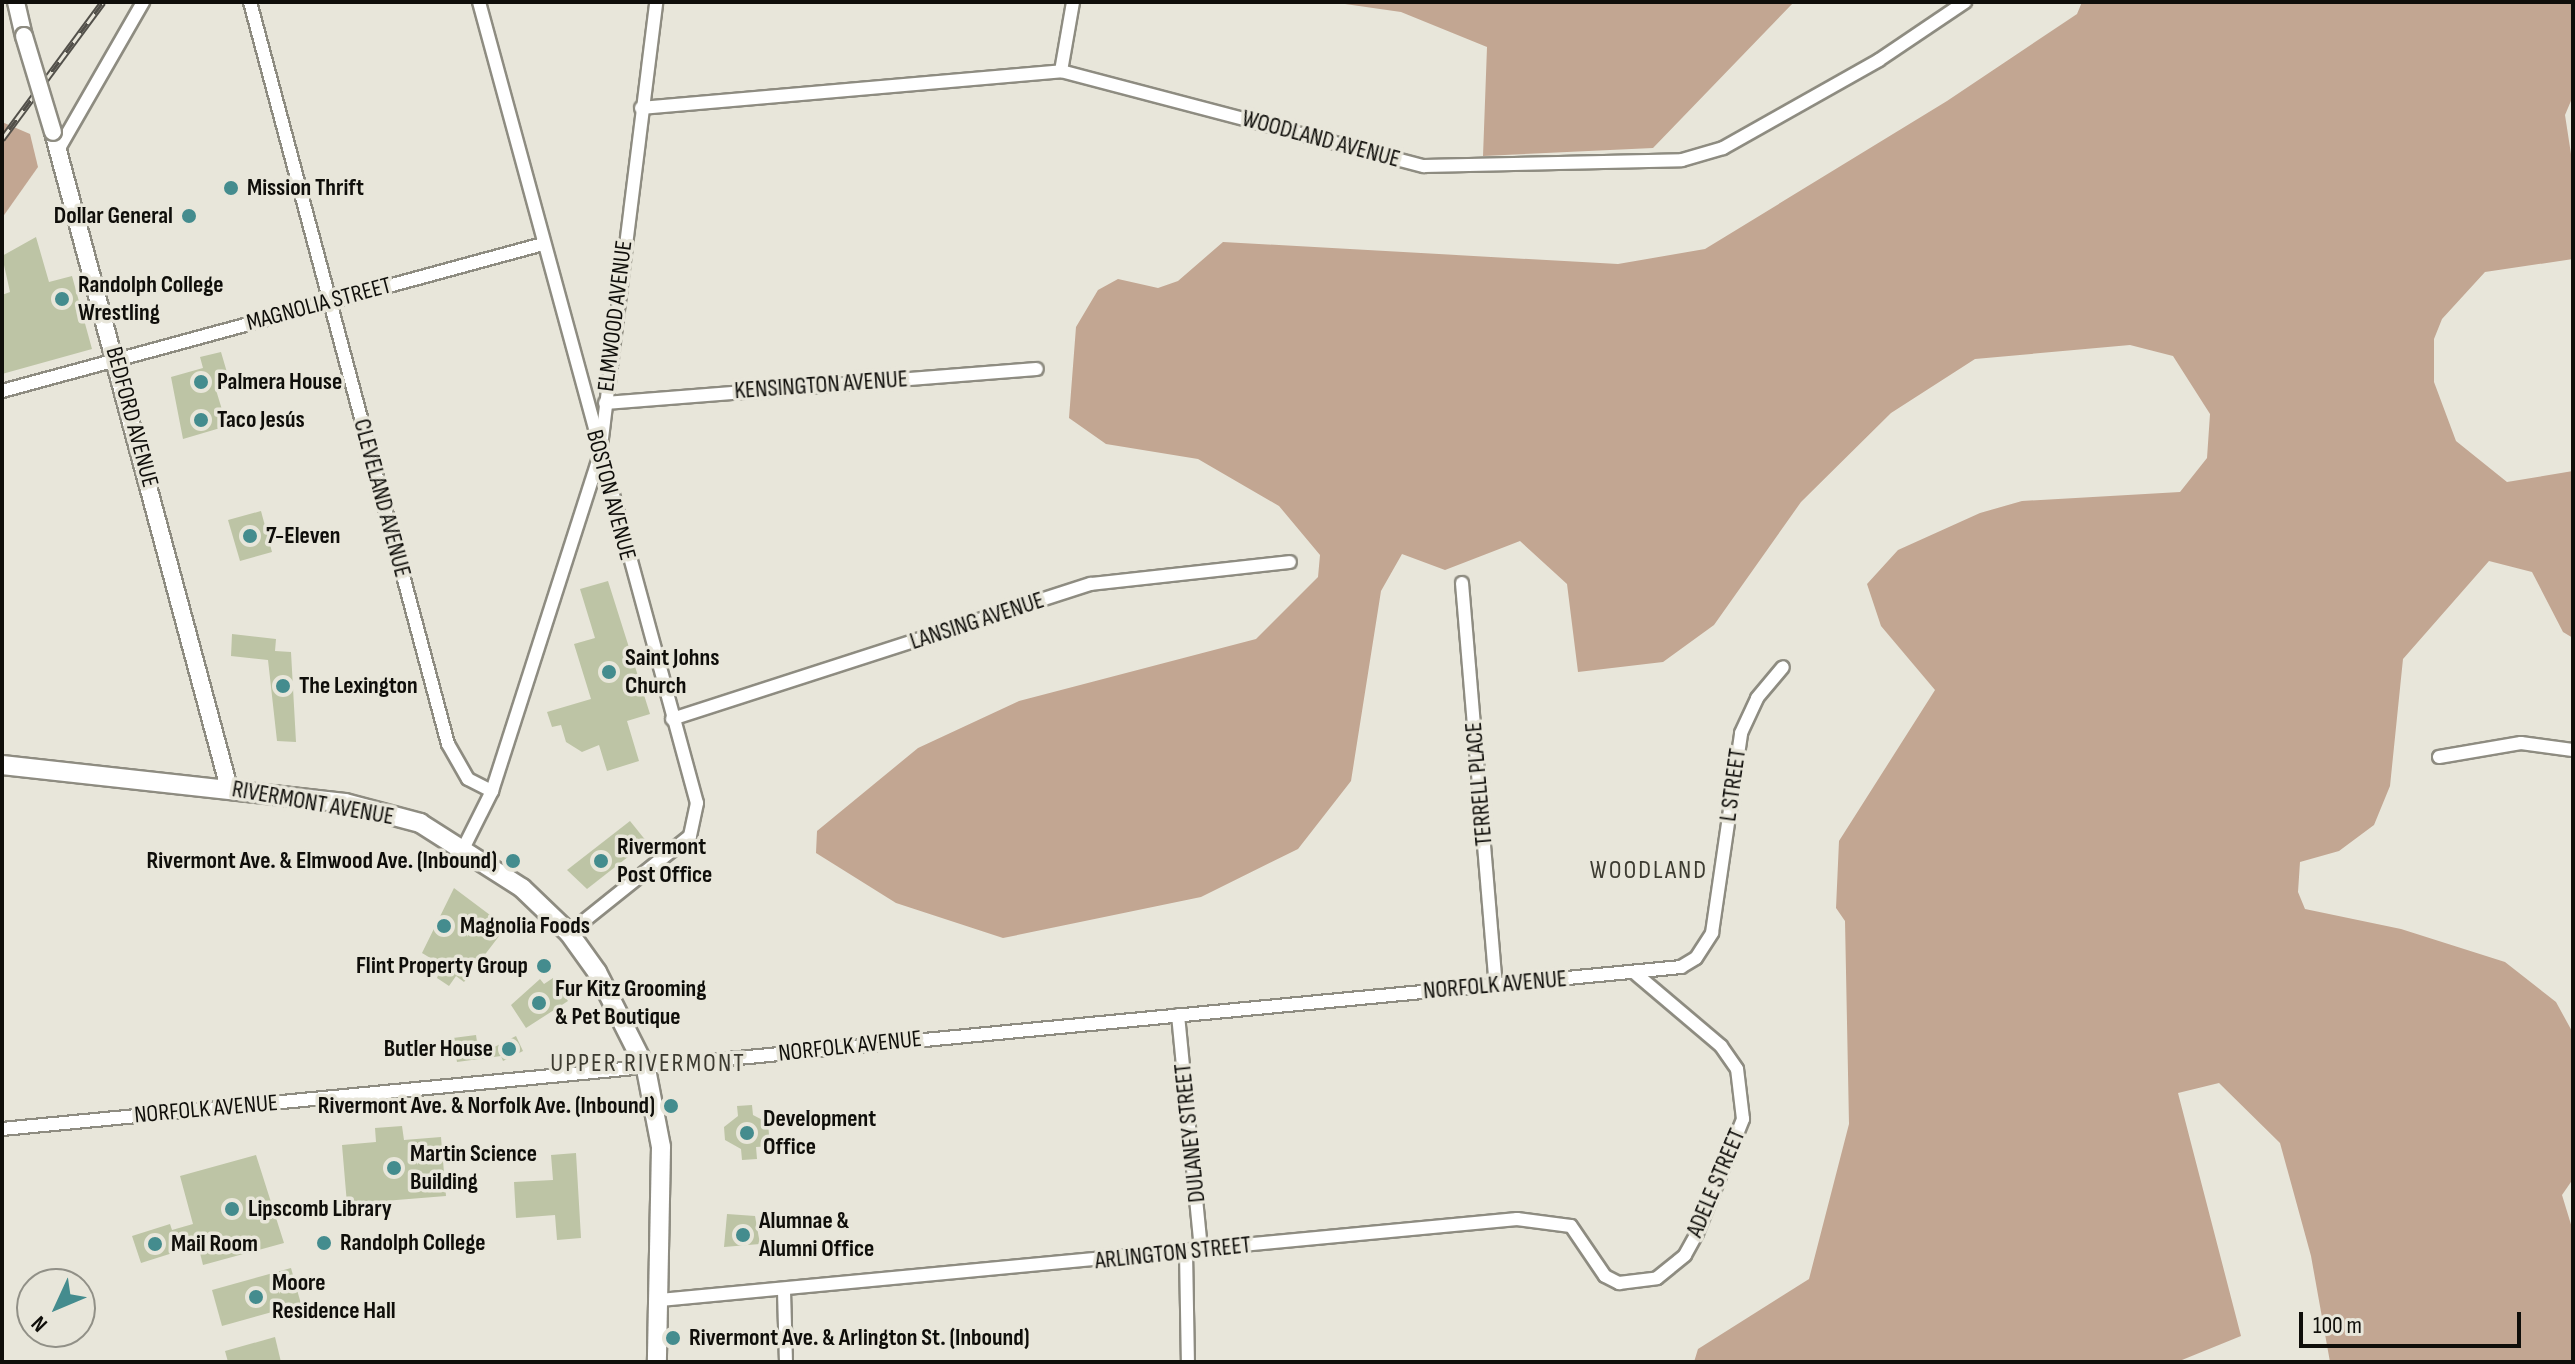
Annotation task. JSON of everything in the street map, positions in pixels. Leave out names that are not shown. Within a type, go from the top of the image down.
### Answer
[{"type":"main road","name":"RIVERMONT AVENUE","points":[[2,765],[229,788],[397,816],[464,847],[522,888],[569,933],[616,1005],[646,1069],[661,1147],[657,1362]]},
{"type":"street","name":"BEDFORD AVENUE","points":[[16,2],[115,357],[229,788]]},
{"type":"street","points":[[58,150],[143,2]]},
{"type":"street","name":"CLEVELAND AVENUE","points":[[250,2],[448,744],[468,779],[492,791]]},
{"type":"street","name":"BOSTON AVENUE","points":[[479,2],[697,803],[697,826],[569,933]]},
{"type":"street","name":"ELMWOOD AVENUE","points":[[464,847],[492,791],[600,454],[656,2]]},
{"type":"street","points":[[1061,71],[1073,2]]},
{"type":"street","name":"WOODLAND AVENUE","points":[[641,108],[1061,71],[1424,166],[1682,160],[1736,141],[1879,60],[1965,2]]},
{"type":"street","name":"MAGNOLIA STREET","points":[[2,391],[115,357],[543,244]]},
{"type":"street","name":"KENSINGTON AVENUE","points":[[605,403],[1037,369]]},
{"type":"street","name":"LANSING AVENUE","points":[[672,719],[1091,584],[1290,562]]},
{"type":"street","name":"TERRELL PLACE","points":[[1462,583],[1496,985]]},
{"type":"street","name":"L STREET","points":[[1696,958],[1712,933],[1741,733],[1757,698],[1783,667]]},
{"type":"street","points":[[2439,757],[2521,743],[2573,750]]},
{"type":"street","name":"NORFOLK AVENUE","points":[[2,1129],[646,1069],[1178,1015],[1636,974],[1681,967],[1696,958]]},
{"type":"street","name":"ADELE STREET","points":[[1636,974],[1721,1046],[1737,1069],[1743,1119],[1697,1233],[1685,1255],[1657,1278]]},
{"type":"street","name":"DULANEY STREET","points":[[1178,1015],[1201,1250]]},
{"type":"street","name":"ARLINGTON STREET","points":[[660,1300],[1548,1219],[1571,1226],[1605,1276],[1619,1283],[1657,1278]]},
{"type":"street","points":[[1186,1252],[1188,1362]]},
{"type":"street","points":[[784,1291],[786,1362]]},
{"type":"shaded area","points":[[1331,2],[1794,2],[1653,148],[1483,156],[1487,47],[1401,12]]},
{"type":"shaded area","points":[[2082,2],[2573,2],[2573,96],[2565,115],[2573,167],[2573,259],[2485,272],[2442,319],[2434,339],[2434,382],[2456,441],[2507,482],[2573,471],[2573,638],[2563,632],[2532,572],[2489,561],[2403,659],[2390,786],[2374,825],[2339,851],[2300,862],[2298,892],[2305,909],[2401,929],[2505,962],[2556,1002],[2573,1033],[2573,1179],[2562,1195],[2573,1231],[2573,1362],[2330,1362],[2311,1256],[2280,1143],[2219,1083],[2178,1093],[2241,1336],[2177,1362],[1694,1362],[1698,1349],[1809,1279],[1849,1124],[1845,921],[1836,908],[1839,841],[1935,690],[1881,626],[1867,584],[1898,550],[1980,513],[2022,501],[2180,492],[2207,458],[2210,414],[2173,356],[2130,345],[1975,359],[1891,413],[1801,502],[1714,625],[1663,662],[1578,672],[1567,584],[1520,541],[1445,570],[1402,554],[1381,591],[1351,781],[1298,849],[1201,897],[1003,938],[896,903],[816,853],[817,831],[918,748],[1019,701],[1256,639],[1318,577],[1320,555],[1279,506],[1198,459],[1106,444],[1069,418],[1076,327],[1098,290],[1118,279],[1158,288],[1178,281],[1223,242],[1618,264],[1705,249],[1947,101],[2077,14]]},
{"type":"shaded area","points":[[2,122],[30,134],[38,167],[2,218]]},
{"type":"building","points":[[36,237],[49,282],[72,276],[92,349],[2,374],[2,295],[10,292],[2,256]]},
{"type":"building","points":[[221,352],[231,386],[216,390],[227,426],[183,439],[171,377],[203,368],[200,357]]},
{"type":"building","name":"7-Eleven","points":[[261,511],[272,552],[240,561],[228,520]]},
{"type":"building","name":"Saint Johns Church","points":[[608,581],[650,714],[627,721],[639,761],[607,771],[599,745],[582,752],[566,742],[561,725],[552,727],[547,712],[591,699],[574,644],[595,638],[580,589]]},
{"type":"building","name":"The Lexington","points":[[232,634],[276,639],[275,651],[291,652],[296,742],[277,741],[268,660],[231,656]]},
{"type":"building","name":"Rivermont Post Office","points":[[630,821],[647,842],[587,889],[567,870]]},
{"type":"building","points":[[454,888],[506,927],[464,982],[456,976],[449,986],[437,978],[442,965],[422,953]]},
{"type":"building","name":"Fur Kitz Grooming & Pet Boutique","points":[[553,978],[568,1001],[526,1028],[511,1005],[540,979],[544,984]]},
{"type":"building","points":[[476,1035],[479,1055],[516,1036],[523,1051],[503,1061],[501,1056],[457,1062],[453,1038]]},
{"type":"building","name":"Development Office","points":[[752,1105],[753,1115],[768,1123],[770,1146],[756,1147],[757,1159],[742,1160],[741,1149],[725,1140],[724,1127],[738,1116],[737,1106]]},
{"type":"building","name":"Martin Science Building","points":[[402,1126],[404,1140],[441,1137],[446,1196],[347,1204],[342,1145],[376,1142],[375,1128]]},
{"type":"building","points":[[576,1153],[581,1238],[557,1240],[555,1215],[516,1218],[514,1182],[553,1180],[551,1155]]},
{"type":"building","name":"Lipscomb Library","points":[[256,1155],[284,1243],[203,1265],[198,1245],[141,1263],[132,1236],[170,1224],[172,1230],[193,1224],[180,1176]]},
{"type":"building","name":"Alumnae & Alumni Office","points":[[727,1214],[755,1216],[760,1244],[724,1247]]},
{"type":"building","name":"Moore Residence Hall","points":[[291,1268],[301,1304],[222,1326],[212,1290]]},
{"type":"building","points":[[275,1337],[281,1362],[228,1362],[225,1351]]},
{"type":"railway","points":[[2,139],[103,2]]},
{"type":"place","name":"Mission Thrift","points":[[231,188]]},
{"type":"place","name":"Dollar General","points":[[189,216]]},
{"type":"place","name":"Randolph College Wrestling","points":[[62,299]]},
{"type":"place","name":"Palmera House","points":[[201,382]]},
{"type":"place","name":"Taco Jesús","points":[[201,420]]},
{"type":"place","name":"7-Eleven","points":[[250,536]]},
{"type":"place","name":"Saint Johns Church","points":[[609,672]]},
{"type":"place","name":"The Lexington","points":[[283,686]]},
{"type":"place","name":"Rivermont Ave. & Elmwood Ave. (Inbound)","points":[[513,861]]},
{"type":"place","name":"Rivermont Post Office","points":[[601,861]]},
{"type":"place","name":"Magnolia Foods","points":[[444,926]]},
{"type":"place","name":"Flint Property Group","points":[[544,966]]},
{"type":"place","name":"Fur Kitz Grooming & Pet Boutique","points":[[539,1003]]},
{"type":"place","name":"Butler House","points":[[509,1049]]},
{"type":"place","name":"Rivermont Ave. & Norfolk Ave. (Inbound)","points":[[671,1106]]},
{"type":"place","name":"Development Office","points":[[747,1133]]},
{"type":"place","name":"Martin Science Building","points":[[394,1168]]},
{"type":"place","name":"Lipscomb Library","points":[[232,1209]]},
{"type":"place","name":"Alumnae & Alumni Office","points":[[743,1235]]},
{"type":"place","name":"Randolph College","points":[[324,1243]]},
{"type":"place","name":"Mail Room","points":[[155,1244]]},
{"type":"place","name":"Moore Residence Hall","points":[[256,1297]]},
{"type":"place","name":"Rivermont Ave. & Arlington St. (Inbound)","points":[[673,1338]]},
{"type":"district","name":"WOODLAND","points":[[1649,871]]},
{"type":"district","name":"UPPER RIVERMONT","points":[[648,1064]]}]
